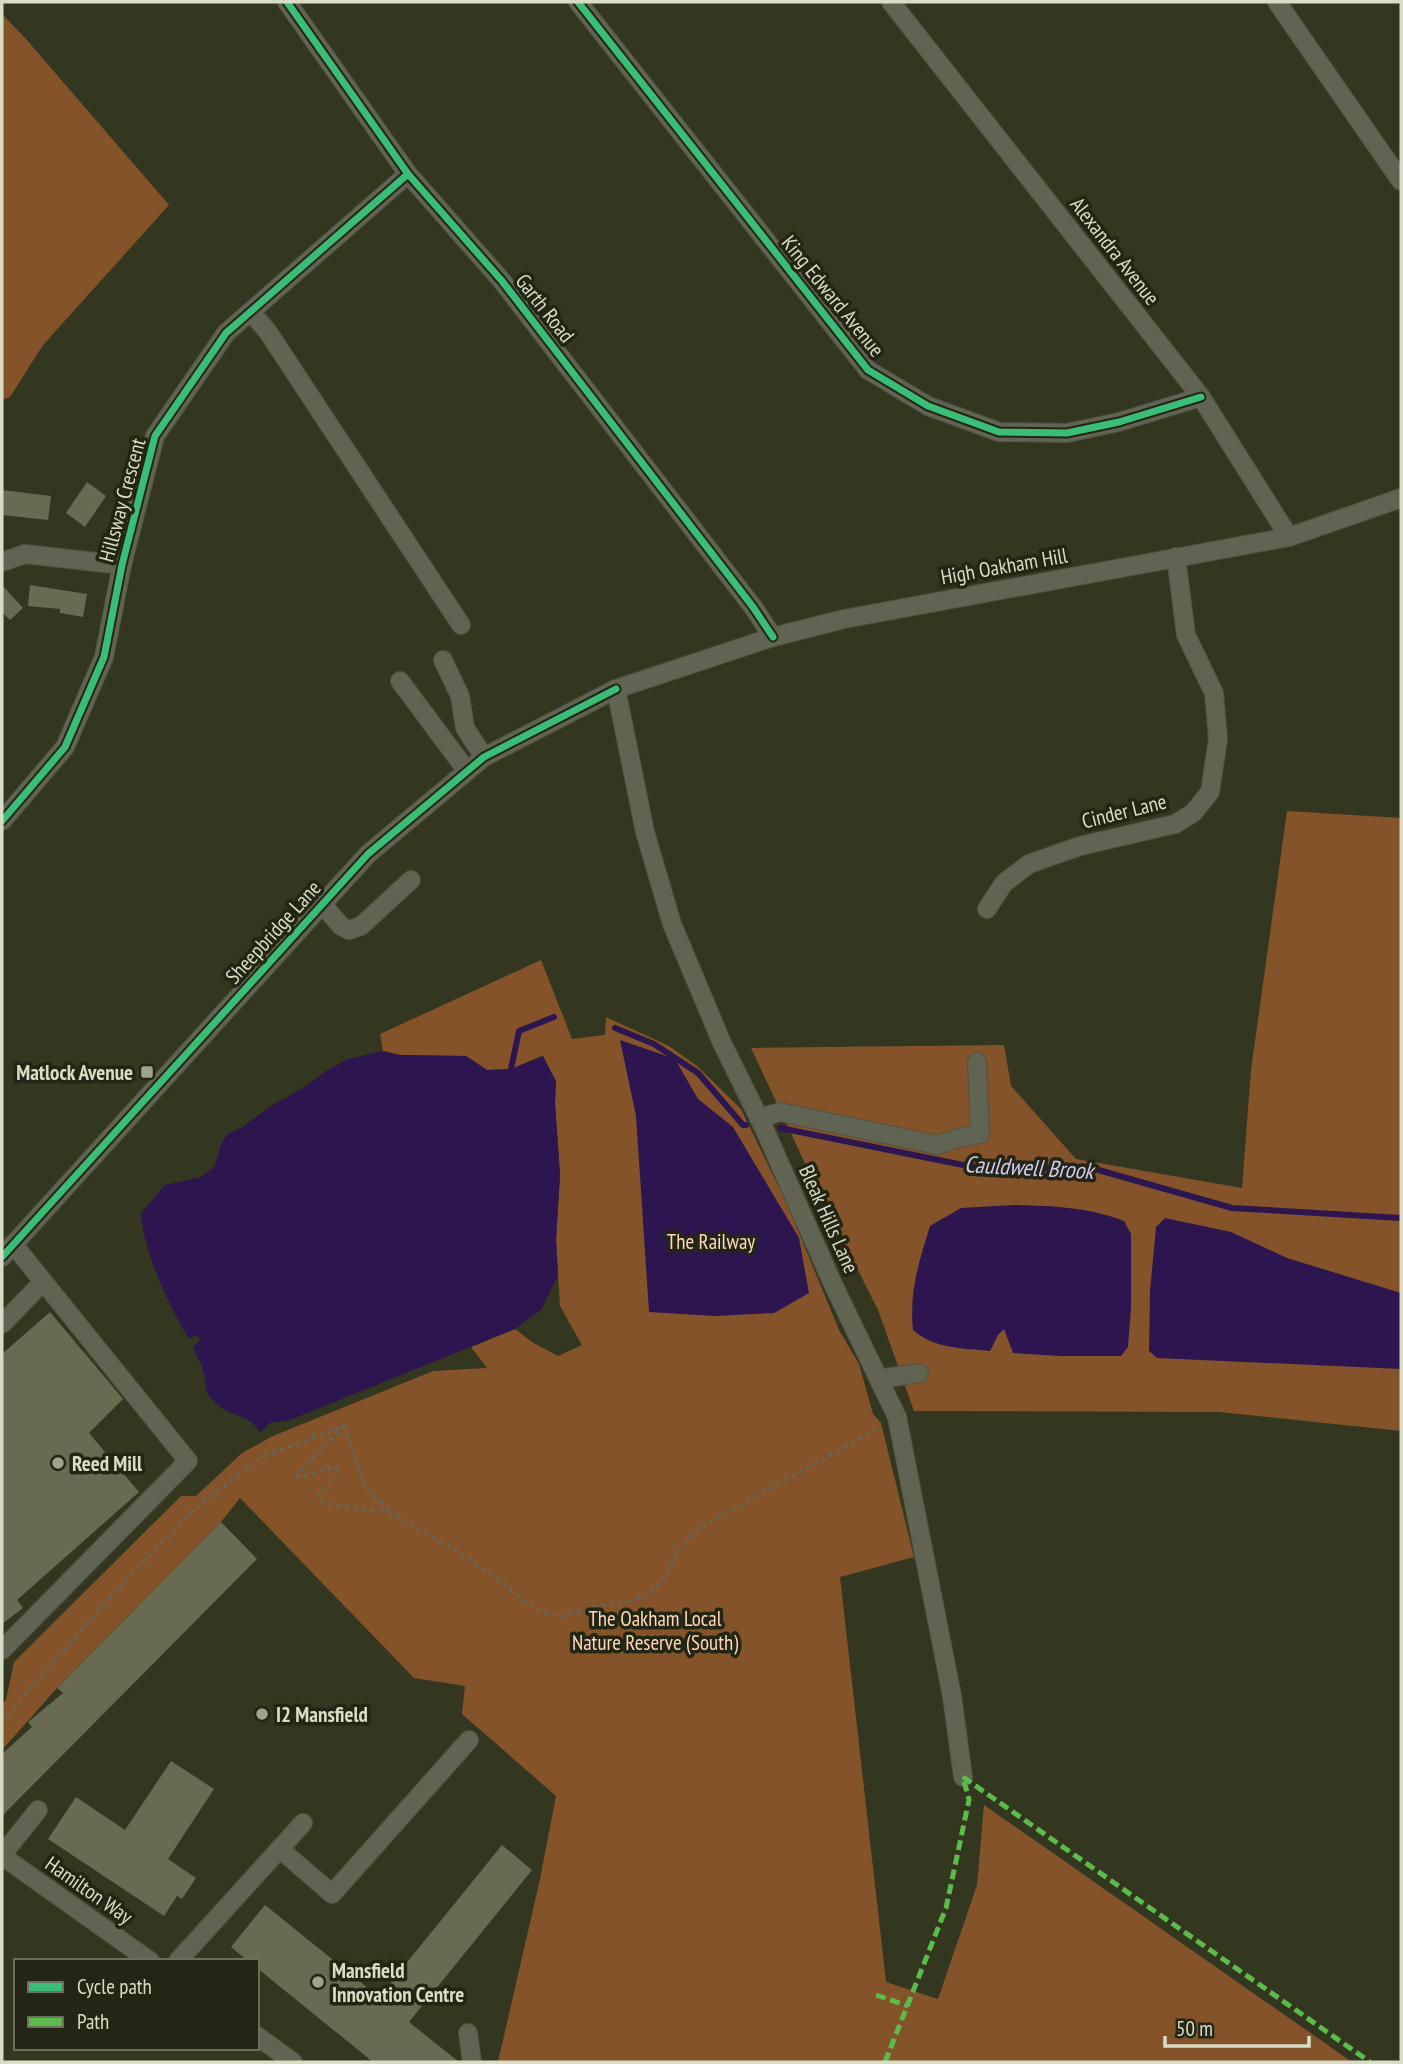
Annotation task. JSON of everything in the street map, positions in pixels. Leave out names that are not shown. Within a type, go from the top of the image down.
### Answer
[{"type":"street","name":"Garth Road","points":[[287,2],[408,174],[502,281],[753,607],[773,637]]},
{"type":"street","name":"King Edward Avenue","points":[[578,2],[867,370],[928,406],[999,432],[1067,433],[1119,422],[1201,397]]},
{"type":"street","name":"Alexandra Avenue","points":[[891,2],[1201,397],[1289,537]]},
{"type":"street","points":[[1277,2],[1401,181]]},
{"type":"street","name":"Hillsway Crescent","points":[[2,821],[65,747],[104,657],[122,565],[155,436],[226,334],[408,174]]},
{"type":"street","points":[[251,312],[268,332],[461,625]]},
{"type":"street","name":"High Oakham Hill","points":[[616,689],[773,637],[844,619],[1289,537],[1401,498]]},
{"type":"street","points":[[2,562],[25,554],[122,565]]},
{"type":"street","name":"Cinder Lane","points":[[987,909],[1004,883],[1029,864],[1080,846],[1175,824],[1193,813],[1210,792],[1218,739],[1214,692],[1186,635],[1177,558]]},
{"type":"street","points":[[443,660],[460,696],[465,729],[484,757]]},
{"type":"street","points":[[400,681],[467,771]]},
{"type":"street","name":"Sheepbridge Lane","points":[[7,1251],[368,854],[484,757],[616,689]]},
{"type":"street","name":"Bleak Hills Lane","points":[[616,689],[645,832],[672,924],[722,1043],[897,1417],[953,1696],[963,1777]]},
{"type":"street","points":[[322,904],[341,926],[349,930],[361,926],[411,880]]},
{"type":"street","points":[[759,1118],[780,1112],[937,1145],[981,1134],[977,1062]]},
{"type":"street","points":[[2,1650],[188,1461],[43,1282],[7,1251]]},
{"type":"street","points":[[2,1324],[43,1282]]},
{"type":"street","points":[[879,1379],[919,1373]]},
{"type":"street","points":[[280,1849],[332,1894],[469,1740]]},
{"type":"street","points":[[2,1856],[38,1811]]},
{"type":"street","points":[[180,1959],[303,1823]]},
{"type":"street","name":"Hamilton Way","points":[[2,1856],[147,1959]]},
{"type":"street","points":[[468,2033],[472,2062]]},
{"type":"street","points":[[259,2037],[293,2062]]},
{"type":"path","points":[[344,1426],[366,1489],[392,1513],[454,1549],[497,1578],[523,1600],[545,1613],[563,1616],[650,1594],[665,1577],[678,1549],[700,1527],[897,1417]]},
{"type":"path","points":[[344,1426],[298,1475],[300,1478],[334,1466],[338,1473],[318,1496],[323,1503],[392,1513]]},
{"type":"path","points":[[2,1721],[123,1583],[193,1510],[261,1457],[344,1426]]},
{"type":"green space","points":[[2,14],[169,205],[43,345],[10,397],[2,400]]},
{"type":"green space","points":[[1287,811],[1401,818],[1401,1431],[1219,1412],[914,1411],[878,1310],[817,1189],[751,1048],[1004,1045],[1011,1086],[1076,1159],[1242,1188],[1251,1070]]},
{"type":"green space","name":"The Oakham Local Nature Reserve (South)","points":[[541,960],[572,1039],[605,1035],[606,1017],[669,1046],[697,1066],[741,1109],[787,1204],[839,1330],[859,1364],[873,1414],[881,1423],[914,1557],[840,1577],[886,1982],[938,1999],[977,1885],[984,1805],[1352,2062],[498,2062],[556,1796],[462,1714],[465,1686],[414,1678],[240,1498],[221,1522],[57,1688],[2,1750],[2,1705],[6,1700],[14,1662],[181,1496],[196,1496],[242,1453],[273,1436],[433,1371],[487,1368],[471,1347],[515,1329],[558,1356],[582,1345],[560,1306],[556,1240],[560,1175],[556,1081],[542,1056],[511,1069],[487,1070],[466,1056],[400,1055],[383,1051],[380,1034]]},
{"type":"shaded area","name":"The Railway","points":[[620,1040],[675,1059],[698,1099],[733,1127],[799,1238],[809,1293],[774,1313],[715,1316],[649,1312],[636,1116]]},
{"type":"shaded area","points":[[383,1051],[400,1055],[466,1056],[487,1070],[511,1069],[543,1056],[556,1081],[560,1175],[556,1240],[558,1276],[541,1310],[515,1329],[290,1420],[270,1423],[260,1433],[251,1422],[221,1408],[207,1392],[203,1371],[193,1348],[201,1339],[196,1335],[189,1339],[173,1311],[152,1261],[141,1213],[165,1185],[201,1177],[215,1166],[227,1134],[241,1128],[329,1069],[348,1059]]},
{"type":"shaded area","points":[[1014,1205],[1083,1210],[1124,1221],[1131,1234],[1131,1307],[1128,1347],[1121,1356],[1013,1353],[1004,1329],[990,1351],[940,1344],[913,1330],[914,1289],[930,1226],[961,1208]]},
{"type":"shaded area","points":[[1165,1218],[1231,1232],[1287,1258],[1401,1293],[1401,1369],[1157,1358],[1149,1351],[1150,1291],[1156,1227]]},
{"type":"building","points":[[87,482],[106,496],[85,527],[66,513]]},
{"type":"building","points":[[2,490],[51,496],[48,520],[2,515]]},
{"type":"building","points":[[2,585],[23,608],[10,620],[2,612]]},
{"type":"building","points":[[30,585],[87,594],[83,617],[60,613],[60,609],[28,606]]},
{"type":"building","name":"Reed Mill","points":[[50,1312],[123,1399],[89,1433],[139,1492],[17,1600],[23,1608],[2,1624],[2,1354]]},
{"type":"building","points":[[221,1522],[257,1559],[2,1816],[2,1754],[32,1727],[28,1722],[63,1693],[57,1688]]},
{"type":"building","points":[[171,1761],[214,1789],[168,1859],[196,1878],[182,1899],[177,1896],[164,1916],[48,1839],[76,1797],[125,1830]]},
{"type":"building","name":"Mansfield Innovation Centre","points":[[502,1845],[532,1870],[409,2022],[459,2062],[373,2062],[259,1970],[259,1959],[246,1959],[231,1947],[265,1905],[379,1997]]},
{"type":"waterway","name":"Cauldwell Brook","points":[[511,1069],[519,1031],[554,1017]]},
{"type":"waterway","name":"Cauldwell Brook","points":[[615,1028],[654,1044],[698,1073],[743,1125],[746,1125]]},
{"type":"waterway","name":"Cauldwell Brook","points":[[780,1128],[983,1169],[1088,1167],[1232,1208],[1401,1218]]},
{"type":"marked path","points":[[963,1777],[1370,2062]]},
{"type":"marked path","points":[[885,2062],[946,1908],[969,1800],[963,1777]]},
{"type":"marked path","points":[[876,1995],[908,2006]]},
{"type":"cycle path","points":[[287,2],[408,174],[502,281],[753,607],[773,637]]},
{"type":"cycle path","points":[[578,2],[868,370],[928,406],[999,432],[1067,433],[1119,422],[1201,397]]},
{"type":"cycle path","points":[[2,821],[65,747],[104,657],[122,565],[155,436],[226,333],[408,174]]},
{"type":"cycle path","points":[[2,1257],[368,854],[484,757],[616,689]]},
{"type":"place","name":"Matlock Avenue","points":[[147,1072]]},
{"type":"place","name":"Reed Mill","points":[[58,1463]]},
{"type":"place","name":"I2 Mansfield","points":[[262,1714]]},
{"type":"place","name":"Mansfield Innovation Centre","points":[[318,1982]]}]
